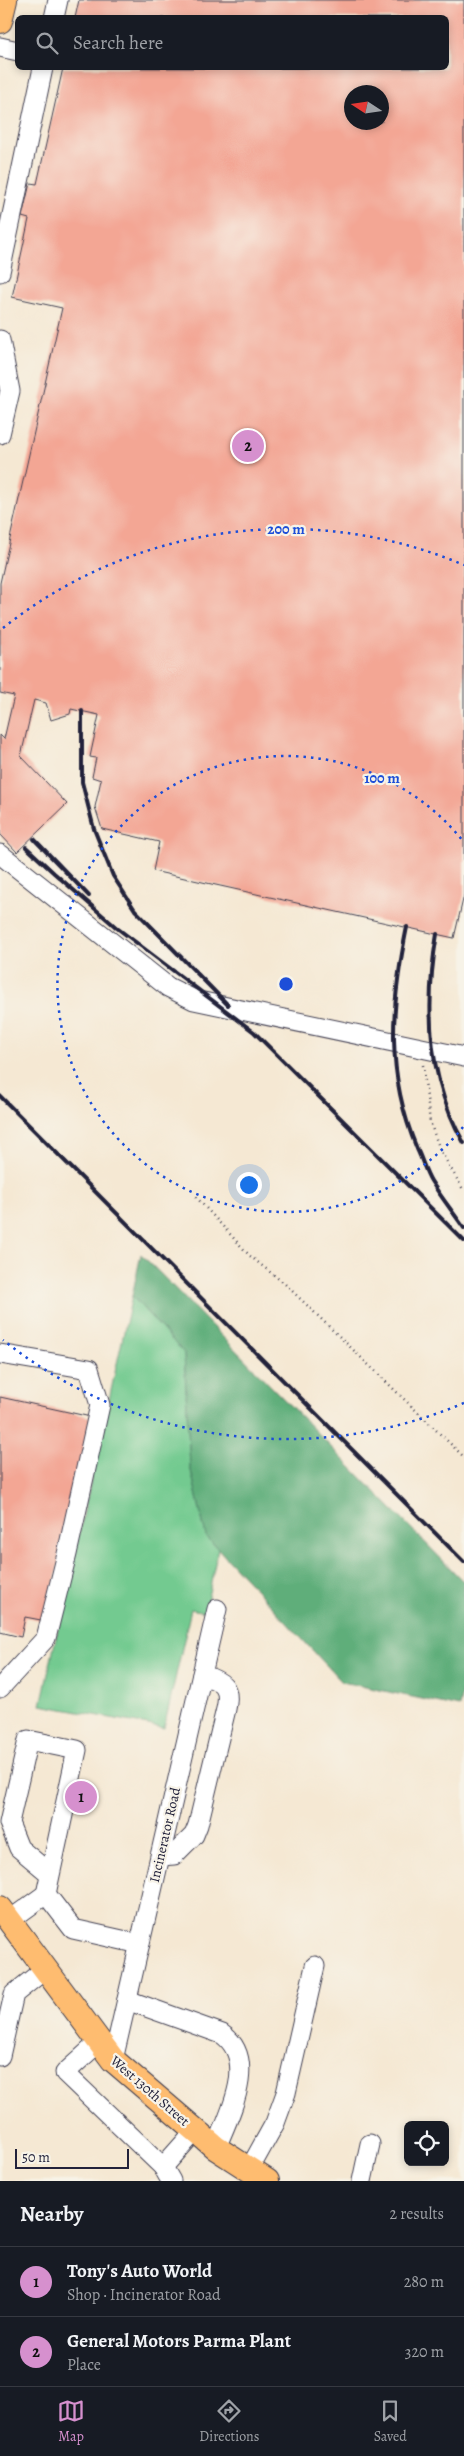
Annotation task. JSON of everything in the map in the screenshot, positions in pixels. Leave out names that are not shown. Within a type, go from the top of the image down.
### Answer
[{"type":"main road","points":[[0,21],[5,0]]},
{"type":"main road","name":"West 130th Street","points":[[5,1914],[44,1970],[106,2051],[195,2131],[216,2148],[258,2175]]},
{"type":"street","points":[[55,15],[58,0]]},
{"type":"street","points":[[0,47],[15,50]]},
{"type":"street","points":[[0,272],[8,197],[42,70]]},
{"type":"street","points":[[0,340],[10,391],[0,434]]},
{"type":"street","points":[[0,854],[168,987],[194,1000],[464,1058]]},
{"type":"street","points":[[0,1354],[89,1370],[100,1405],[46,1638],[0,1688]]},
{"type":"street","name":"Incinerator Road","points":[[106,2051],[127,2000],[217,1609]]},
{"type":"street","points":[[160,1856],[174,1855],[194,1835],[229,1698],[226,1688],[215,1678],[202,1675]]},
{"type":"street","points":[[50,1874],[19,1848],[9,1823],[28,1740],[76,1750],[46,1894],[72,1929],[140,1944]]},
{"type":"street","points":[[5,1914],[46,1894]]},
{"type":"street","points":[[258,2175],[286,2094],[315,1966]]},
{"type":"street","points":[[0,2056],[14,1994],[44,1970]]},
{"type":"street","points":[[127,2000],[222,2034],[231,2040],[238,2049],[241,2062],[239,2080],[229,2116],[216,2148]]},
{"type":"street","points":[[106,2051],[65,2074],[167,2174],[195,2131]]},
{"type":"street","points":[[362,2181],[370,2144]]},
{"type":"path","points":[[425,1049],[423,1066],[430,1122],[440,1150],[464,1191]]},
{"type":"path","points":[[196,1197],[250,1256],[285,1284],[464,1458]]},
{"type":"green space","points":[[141,1254],[464,1582],[464,1685],[459,1707],[342,1682],[206,1536],[190,1466],[184,1353],[132,1296]]},
{"type":"green space","points":[[132,1296],[184,1353],[190,1466],[206,1536],[218,1549],[205,1612],[191,1609],[164,1728],[41,1705]]},
{"type":"building","points":[[79,0],[464,0],[464,895],[454,938],[153,871],[159,842],[102,829],[95,807],[101,780],[92,777],[96,758],[90,757],[99,715],[71,709],[70,714],[51,720],[46,703],[34,700],[21,756],[67,804],[17,852],[0,834],[0,735],[4,739],[14,696],[0,693],[0,583],[62,308],[12,297],[29,219],[22,217],[30,183],[37,184],[63,70],[449,70],[449,15],[76,15]]},
{"type":"building","points":[[0,1397],[91,1417],[46,1621],[25,1617],[21,1637],[0,1632]]},
{"type":"railway","points":[[82,711],[82,782],[94,829],[113,876],[135,910],[228,1005]]},
{"type":"railway","points":[[34,839],[89,896]]},
{"type":"railway","points":[[26,847],[117,928],[254,1032],[464,1241]]},
{"type":"railway","points":[[407,927],[397,984],[395,1012],[394,1039],[400,1093],[407,1121],[427,1173],[464,1228]]},
{"type":"railway","points":[[437,934],[431,987],[432,1041],[442,1093],[464,1143]]},
{"type":"railway","points":[[0,1096],[464,1562]]},
{"type":"place","name":"General Motors Parma Plant","points":[[248,446]]},
{"type":"place","name":"Tony's Auto World","points":[[81,1797]]}]
